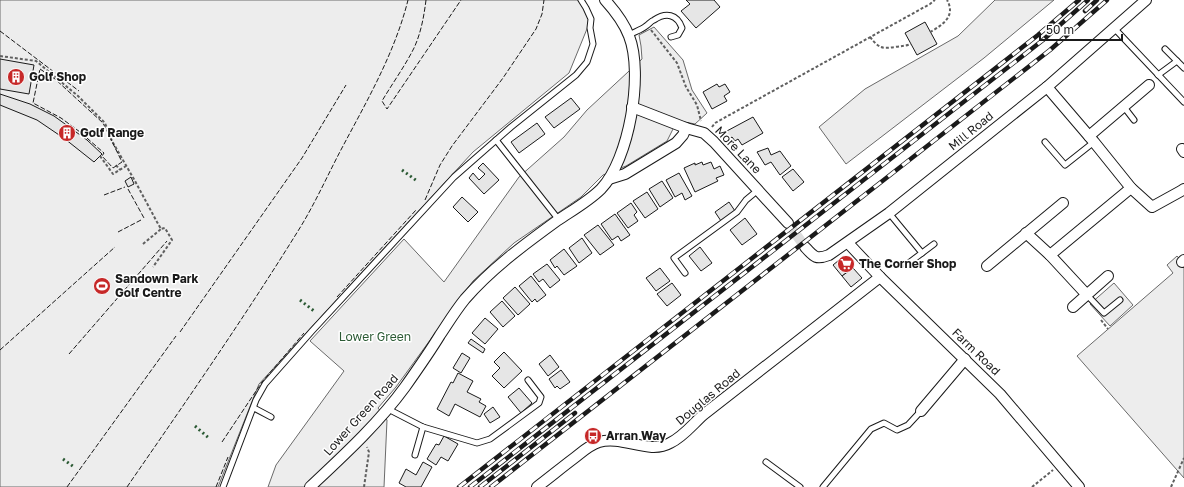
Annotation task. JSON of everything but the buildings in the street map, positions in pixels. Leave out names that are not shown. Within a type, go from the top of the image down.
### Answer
[{"type":"street","points":[[559,220],[587,201],[601,189],[609,179],[623,149],[632,107],[635,80],[634,56],[629,35],[622,22],[605,0]]},
{"type":"street","name":"Mill Road","points":[[805,247],[813,256],[822,258],[848,243],[889,213],[1047,87],[1146,0]]},
{"type":"street","points":[[1091,139],[1124,106],[1149,85]]},
{"type":"street","points":[[1047,87],[1132,188],[1152,207],[1183,191]]},
{"type":"street","name":"More Lane","points":[[632,107],[686,128],[704,133],[788,223]]},
{"type":"street","points":[[609,179],[625,174],[676,143],[683,135],[686,128]]},
{"type":"street","points":[[1050,255],[1132,188]]},
{"type":"street","points":[[987,266],[1063,203]]},
{"type":"street","name":"Lower Green Road","points":[[310,487],[388,409],[419,368],[464,300],[512,254],[559,220]]},
{"type":"street","points":[[1026,233],[1050,255],[1087,295]]},
{"type":"street","name":"Farm Road","points":[[848,243],[880,277],[1000,394],[1079,487]]},
{"type":"street","points":[[1073,308],[1108,276]]},
{"type":"street","name":"Douglas Road","points":[[537,487],[586,449],[598,442],[610,440],[622,441],[658,447],[669,444],[680,437],[703,415],[880,277]]},
{"type":"street","points":[[921,411],[965,359]]},
{"type":"lane","points":[[223,487],[256,400],[265,384],[454,177],[511,127],[576,75],[587,62],[593,44],[590,28],[591,19],[581,0]]},
{"type":"lane","points":[[629,35],[654,20],[665,15],[672,15],[680,21],[682,28],[678,35],[671,37]]},
{"type":"lane","points":[[1114,28],[1184,102]]},
{"type":"lane","points":[[1165,48],[1184,68]]},
{"type":"lane","points":[[1158,75],[1177,61]]},
{"type":"lane","points":[[1124,106],[1134,120]]},
{"type":"lane","points":[[1045,142],[1065,165],[1091,139]]},
{"type":"lane","points":[[496,140],[559,220]]},
{"type":"lane","points":[[685,273],[674,258],[737,212],[746,200],[758,190]]},
{"type":"lane","points":[[889,213],[922,253]]},
{"type":"lane","points":[[906,265],[934,244]]},
{"type":"lane","points":[[1087,295],[1104,313],[1120,300]]},
{"type":"lane","points":[[388,409],[423,427],[477,443],[490,439],[539,403],[541,397],[528,380]]},
{"type":"lane","points":[[254,408],[271,417]]},
{"type":"lane","points":[[823,487],[871,429],[884,423],[897,430],[908,425],[921,411]]},
{"type":"lane","points":[[415,455],[423,427]]},
{"type":"lane","points":[[766,462],[800,487]]},
{"type":"path","points":[[646,26],[677,63],[686,87],[697,105],[704,133],[715,124],[935,0]]},
{"type":"path","points":[[930,32],[943,25],[950,15],[950,6],[947,0]]},
{"type":"path","points":[[870,37],[876,44],[885,49],[911,44]]},
{"type":"path","points":[[0,56],[36,62],[78,96],[105,123],[112,141],[156,222],[161,229],[164,228],[172,240],[153,267]]},
{"type":"path","points":[[100,156],[113,174],[126,166]]},
{"type":"path","points":[[116,165],[120,170]]},
{"type":"path","points":[[143,244],[161,229]]},
{"type":"path","points":[[362,436],[369,452],[364,487]]},
{"type":"path","points":[[1171,487],[1184,458]]},
{"type":"path","points":[[1032,487],[1060,464]]},
{"type":"path","points":[[1179,468],[1184,470]]},
{"type":"shaded area","points":[[0,0],[582,0],[591,19],[569,73],[473,152],[259,384],[218,487],[0,487]]},
{"type":"shaded area","points":[[995,0],[1054,0],[984,58],[846,164],[819,127],[865,89],[958,36]]},
{"type":"shaded area","name":"Lower Green","points":[[654,27],[683,60],[692,90],[707,113],[695,124],[680,121],[673,129],[667,141],[626,166],[603,175],[581,197],[514,243],[473,281],[396,387],[378,408],[387,420],[384,487],[268,487],[276,465],[344,371],[310,341],[404,239],[444,282],[519,177],[564,137],[587,110],[642,59],[639,35]]},
{"type":"shaded area","points":[[1177,256],[1184,264],[1184,478],[1077,356],[1173,273],[1167,265]]},
{"type":"shaded area","points":[[1114,283],[1133,305],[1110,326],[1090,304]]},
{"type":"tunnel","points":[[788,223],[805,247]]},
{"type":"railway","points":[[459,487],[1038,35],[1079,0]]},
{"type":"railway","points":[[470,487],[1043,40],[1088,0]]},
{"type":"railway","points":[[1085,11],[1097,0]]},
{"type":"railway","points":[[491,487],[1050,50],[1107,0]]},
{"type":"railway","points":[[480,487],[575,413]]},
{"type":"hedge","points":[[402,170],[417,181]]},
{"type":"hedge","points":[[300,300],[314,311]]},
{"type":"hedge","points":[[195,426],[210,439]]},
{"type":"hedge","points":[[63,459],[74,467]]},
{"type":"fence","points":[[127,487],[278,264],[304,221],[380,75],[396,38],[408,0]]},
{"type":"fence","points":[[426,0],[422,24],[414,48],[382,101],[387,109],[461,0]]},
{"type":"fence","points":[[425,200],[440,165],[452,146],[503,78],[536,29],[542,14],[544,0]]},
{"type":"fence","points":[[0,31],[79,91]]},
{"type":"fence","points":[[40,69],[55,79],[103,123],[122,162],[113,168],[102,156],[104,153],[80,132],[61,118],[33,103],[40,69]]},
{"type":"fence","points":[[180,332],[302,158],[346,85]]},
{"type":"fence","points":[[104,195],[125,187]]},
{"type":"fence","points":[[128,189],[144,218]]},
{"type":"fence","points":[[337,297],[416,210]]},
{"type":"fence","points":[[118,232],[141,220]]},
{"type":"fence","points":[[69,354],[167,241]]},
{"type":"fence","points":[[0,350],[115,247]]},
{"type":"fence","points":[[222,442],[262,382],[304,333]]},
{"type":"fence","points":[[67,487],[176,336]]},
{"type":"fence","points":[[216,487],[228,457]]},
{"type":"place","name":"Golf Shop","points":[[16,77]]},
{"type":"place","name":"Golf Range","points":[[67,133]]},
{"type":"place","name":"The Corner Shop","points":[[846,264]]},
{"type":"place","name":"Sandown Park Golf Centre","points":[[102,286]]},
{"type":"place","name":"Arran Way","points":[[593,436]]}]
